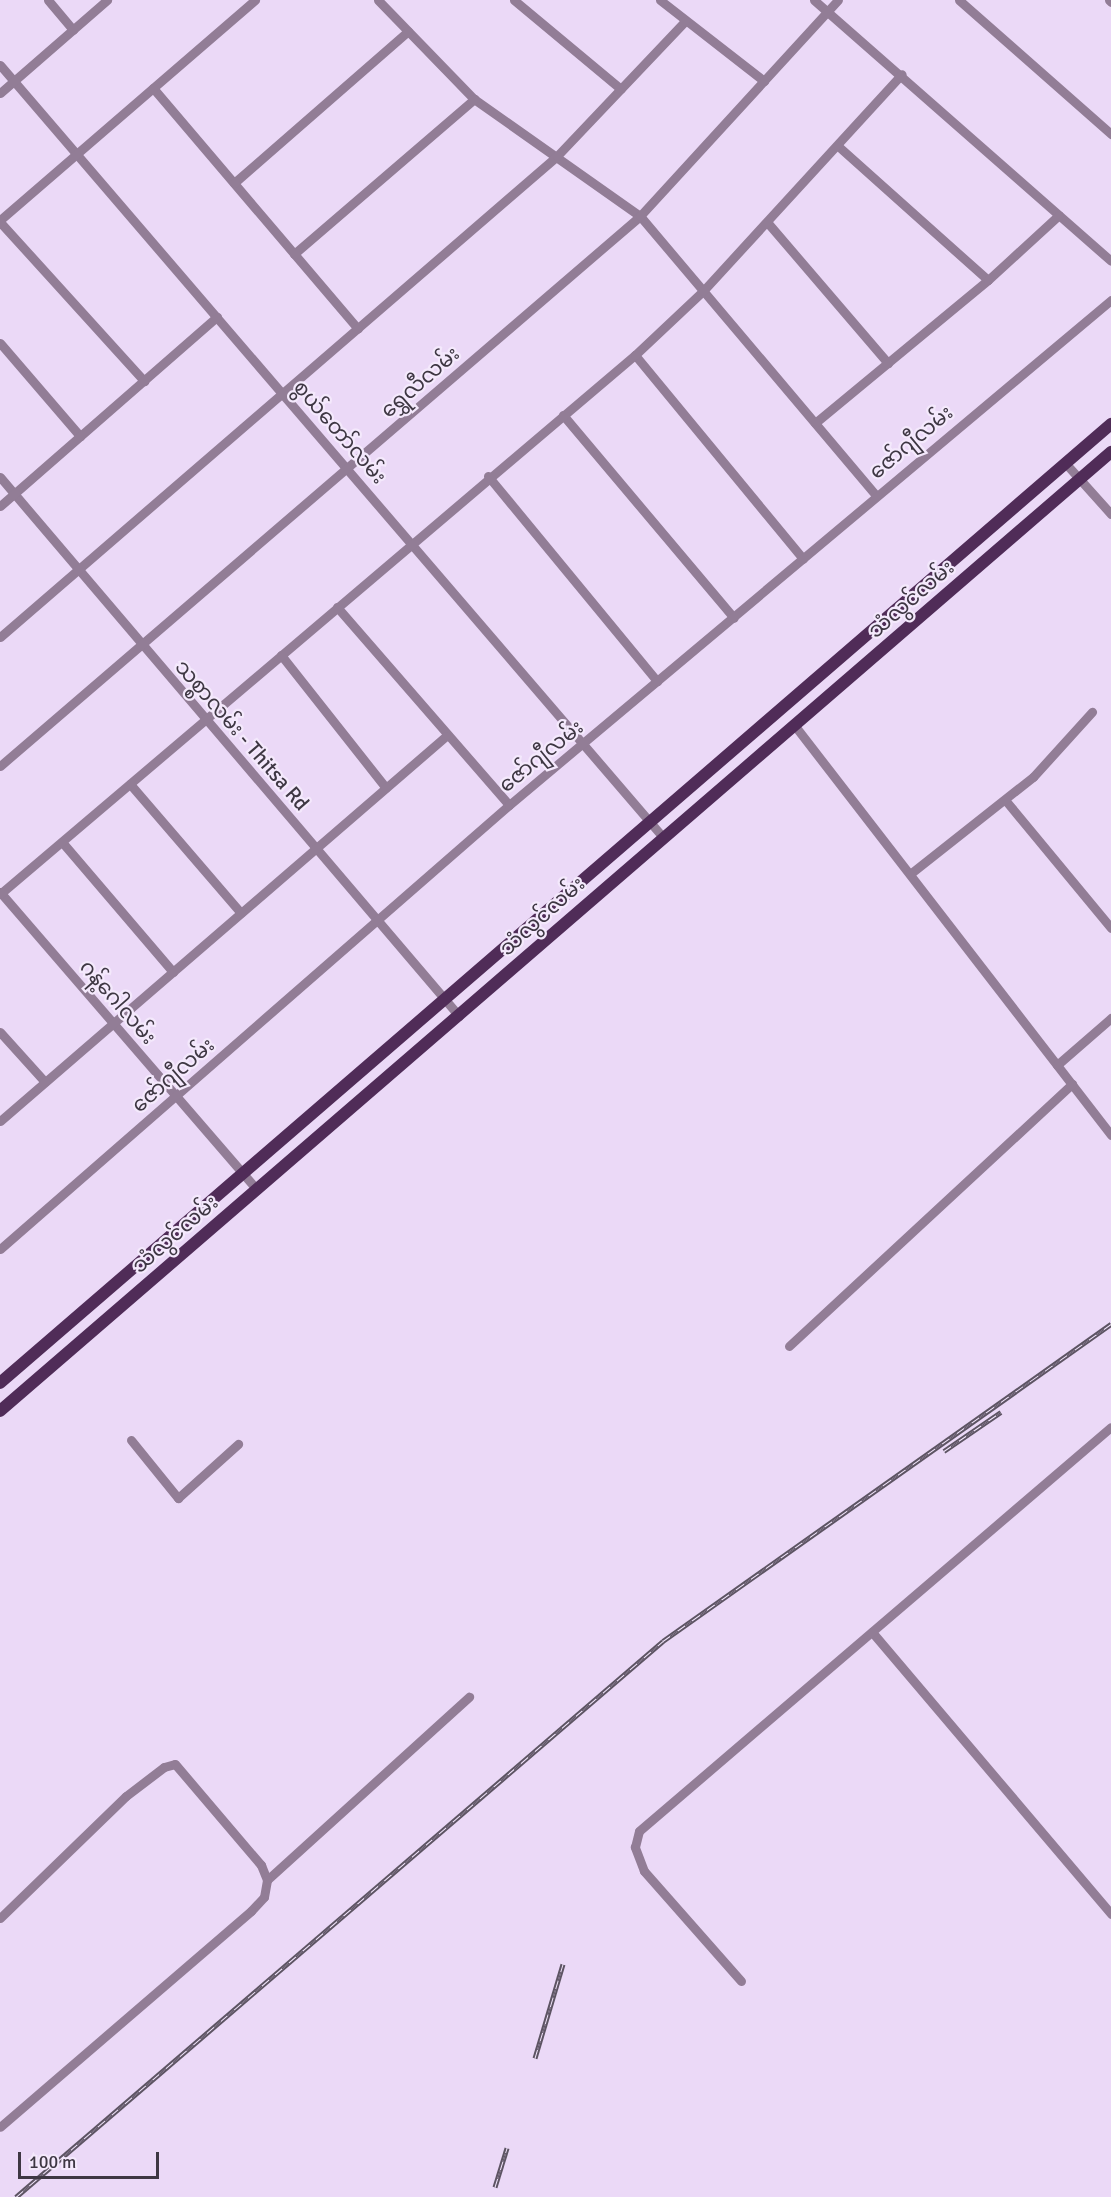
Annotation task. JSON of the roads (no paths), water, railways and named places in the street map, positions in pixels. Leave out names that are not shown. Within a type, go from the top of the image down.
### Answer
[{"type":"main road","name":"သံလွင်လမ်း","points":[[0,1383],[855,648],[1067,465],[1111,424]]},
{"type":"main road","name":"သံလွင်လမ်း","points":[[0,1411],[459,1016],[662,836],[795,726],[1111,452]]},
{"type":"main road","points":[[855,648],[867,663]]},
{"type":"main road","points":[[79,1315],[92,1331]]},
{"type":"street","points":[[48,0],[73,30]]},
{"type":"street","points":[[0,93],[107,0]]},
{"type":"street","points":[[144,381],[0,221],[255,0]]},
{"type":"street","points":[[378,0],[474,99],[640,216],[876,495]]},
{"type":"street","points":[[514,0],[621,89]]},
{"type":"street","points":[[660,0],[765,81]]},
{"type":"street","points":[[814,0],[902,74],[1111,261]]},
{"type":"street","name":"ရွှေလီလမ်း","points":[[0,766],[640,216],[838,0]]},
{"type":"street","points":[[959,0],[1111,134]]},
{"type":"street","points":[[0,637],[284,394],[556,156],[685,21]]},
{"type":"street","points":[[234,183],[408,31]]},
{"type":"street","name":"စွယ်တော်လမ်း","points":[[0,65],[284,394],[582,747],[662,836]]},
{"type":"street","points":[[0,893],[206,720],[488,476],[635,355],[704,291],[902,74]]},
{"type":"street","points":[[153,88],[358,329]]},
{"type":"street","points":[[294,254],[474,99]]},
{"type":"street","points":[[838,146],[988,280]]},
{"type":"street","points":[[815,423],[988,280],[1059,215]]},
{"type":"street","points":[[767,222],[888,363]]},
{"type":"street","name":"ဇော်ဂျီလမ်း","points":[[0,1249],[177,1097],[508,805],[582,747],[876,495],[1111,300]]},
{"type":"street","points":[[0,506],[217,317]]},
{"type":"street","points":[[0,343],[80,436]]},
{"type":"street","points":[[635,355],[802,559]]},
{"type":"street","points":[[563,415],[734,618]]},
{"type":"street","points":[[1067,465],[1111,514]]},
{"type":"street","points":[[488,476],[657,681]]},
{"type":"street","name":"သစ္စာလမ်း - Thitsa Rd","points":[[0,477],[459,1016]]},
{"type":"street","points":[[337,607],[446,736],[508,805]]},
{"type":"street","points":[[281,655],[386,788]]},
{"type":"street","points":[[910,874],[1006,801],[1092,712]]},
{"type":"street","points":[[795,726],[1111,1135]]},
{"type":"street","points":[[0,1121],[446,736]]},
{"type":"street","points":[[130,784],[241,913]]},
{"type":"street","points":[[1006,801],[1111,928]]},
{"type":"street","points":[[62,842],[173,972]]},
{"type":"street","name":"ဂန့်ဂေါလမ်း","points":[[0,893],[256,1189]]},
{"type":"street","points":[[1057,1065],[1111,1018]]},
{"type":"street","points":[[0,1032],[45,1082]]},
{"type":"street","points":[[789,1346],[1072,1084]]},
{"type":"street","points":[[741,1981],[644,1871],[635,1847],[636,1838],[1111,1427]]},
{"type":"street","points":[[131,1440],[178,1498],[238,1444]]},
{"type":"street","points":[[872,1632],[1111,1914]]},
{"type":"street","points":[[267,1880],[469,1697]]},
{"type":"street","points":[[0,1918],[126,1796],[164,1767],[175,1764],[261,1865],[267,1880],[264,1897],[251,1911],[0,2127]]},
{"type":"railway","points":[[16,2197],[663,1641],[1111,1324]]},
{"type":"railway","points":[[944,1451],[1001,1412]]},
{"type":"railway","points":[[535,2058],[563,1964]]},
{"type":"railway","points":[[495,2187],[507,2148]]}]
